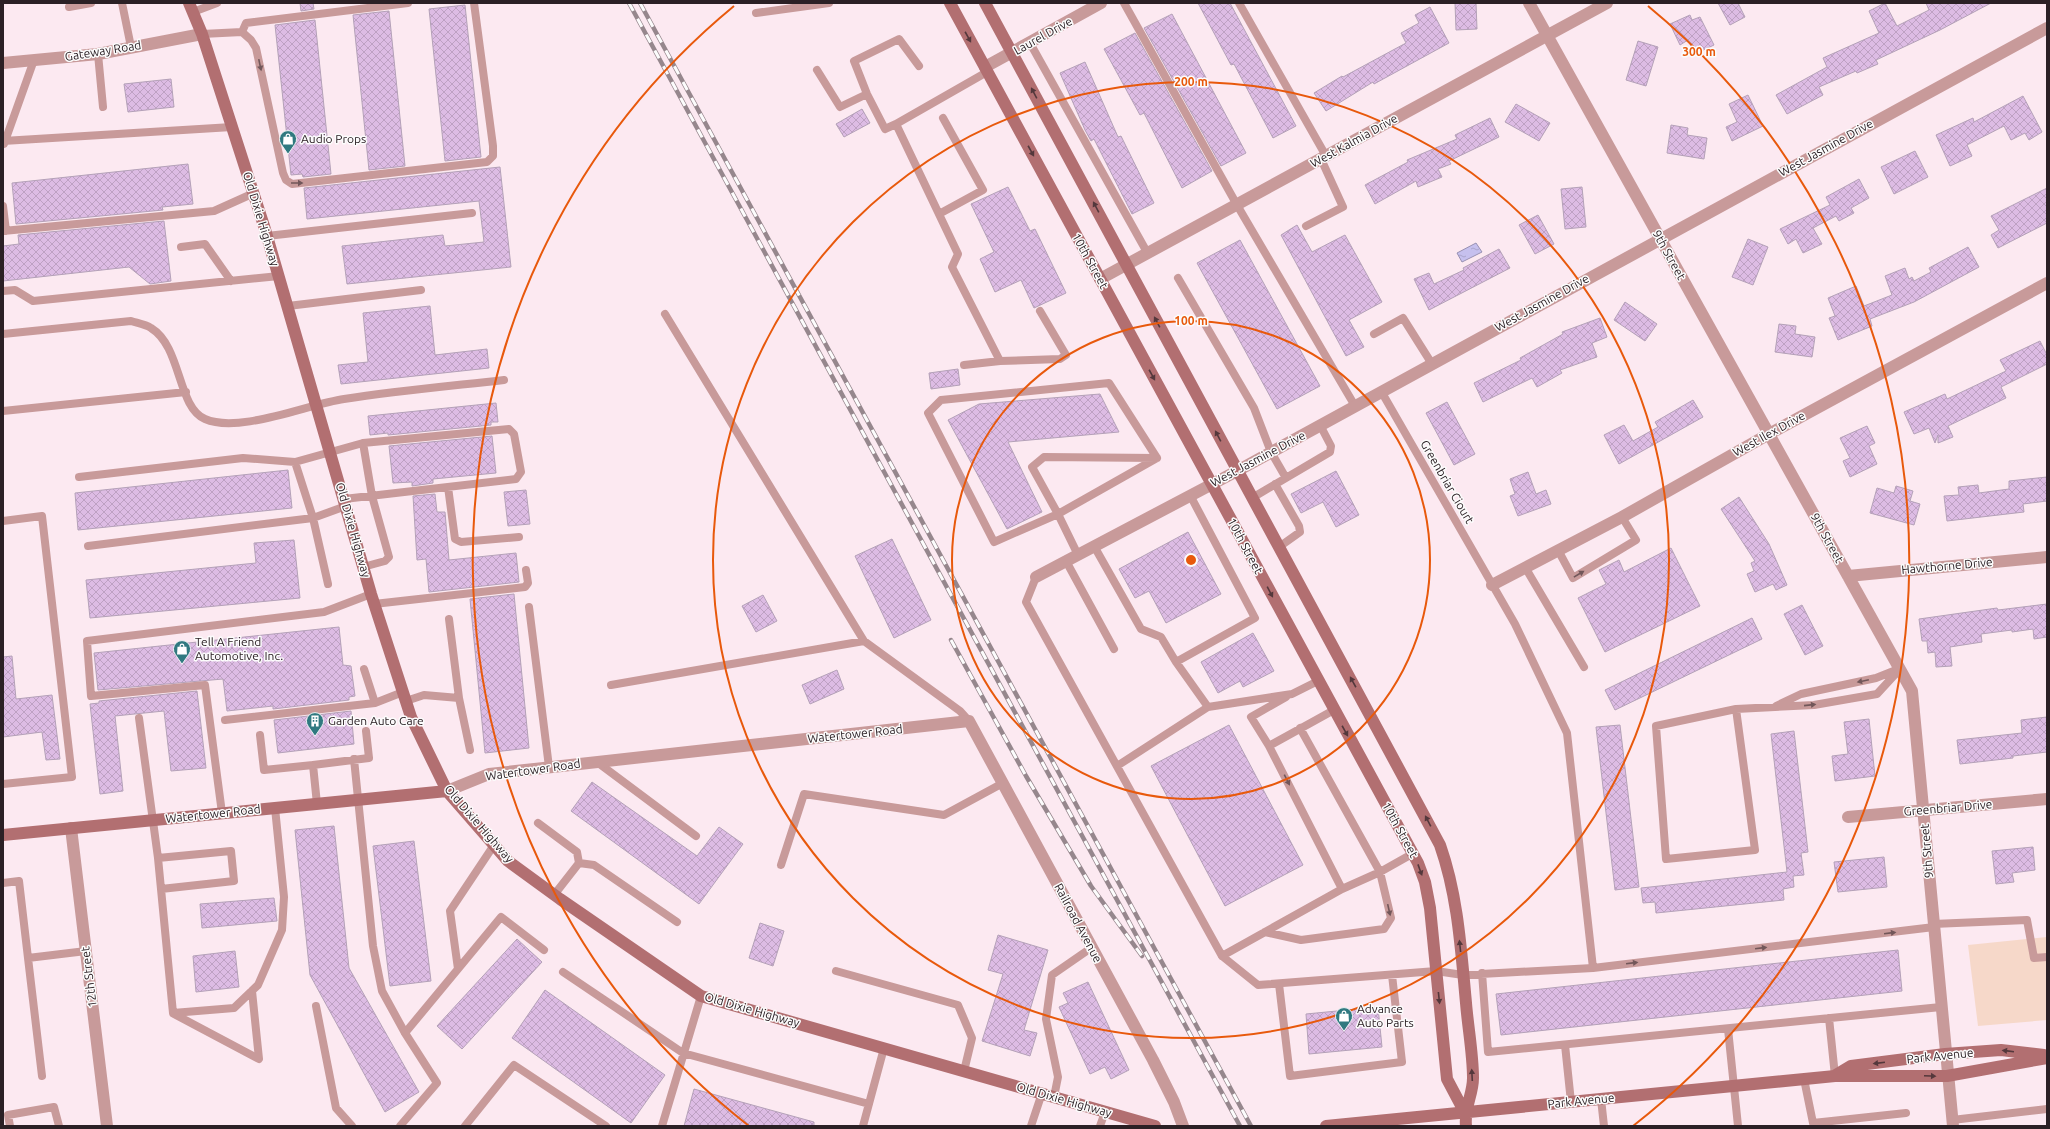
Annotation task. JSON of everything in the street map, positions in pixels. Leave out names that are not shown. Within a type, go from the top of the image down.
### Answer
[{"type":"street","name":"10th Street","points":[[950,3],[1212,483],[1412,854],[1425,882],[1430,908],[1447,1079],[1465,1113]]},
{"type":"street","name":"Laurel Drive","points":[[986,70],[1012,53],[1101,3]]},
{"type":"street","name":"9th Street","points":[[1529,3],[1912,691],[1952,1123]]},
{"type":"street","name":"West Kalmia Drive","points":[[1100,279],[1607,3]]},
{"type":"street","name":"10th Street","points":[[987,4],[1236,471],[1279,547],[1440,845],[1455,896],[1464,975],[1473,1080],[1465,1113],[1466,1126]]},
{"type":"street","name":"Old Dixie Highway","points":[[191,8],[202,34],[254,193],[373,599],[404,696],[411,717],[447,791],[508,861],[554,895],[701,996],[1155,1126]]},
{"type":"street","name":"West Jasmine Drive","points":[[1036,577],[1271,452],[1660,238],[2047,28]]},
{"type":"street","name":"Gateway Road","points":[[3,63],[98,54],[202,34]]},
{"type":"street","name":"West Ilex Drive","points":[[1492,585],[1525,566],[1622,517],[1769,434],[2047,283]]},
{"type":"street","name":"Hawthorne Drive","points":[[1848,576],[2047,557]]},
{"type":"street","name":"Watertower Road","points":[[3,835],[447,791],[489,774],[969,721]]},
{"type":"street","name":"Railroad Avenue","points":[[969,721],[1153,1060],[1174,1102],[1183,1126]]},
{"type":"street","name":"Greenbriar Drive","points":[[1848,818],[2047,799]]},
{"type":"street","name":"12th Street","points":[[71,828],[107,1126]]},
{"type":"street","name":"Park Avenue","points":[[1835,1076],[1851,1066],[1945,1054],[2001,1050],[2047,1057]]},
{"type":"street","name":"Park Avenue","points":[[1326,1126],[1835,1076],[1947,1076],[2047,1057]]},
{"type":"lane","points":[[69,7],[91,3]]},
{"type":"lane","points":[[122,3],[131,47]]},
{"type":"lane","points":[[191,8],[217,3]]},
{"type":"lane","points":[[242,32],[246,23],[408,3]]},
{"type":"lane","points":[[202,34],[242,32],[251,40],[256,48],[283,173],[286,180],[292,184],[487,162],[493,156],[493,146],[474,3]]},
{"type":"lane","points":[[756,13],[829,3]]},
{"type":"lane","points":[[1124,3],[1237,205],[1355,406]]},
{"type":"lane","points":[[1240,3],[1323,158],[1343,207],[1306,226]]},
{"type":"lane","points":[[919,66],[899,39],[854,61],[867,94],[885,129],[896,124],[986,70]]},
{"type":"lane","points":[[1030,43],[1148,254]]},
{"type":"lane","points":[[98,54],[103,107]]},
{"type":"lane","points":[[34,60],[4,143],[232,127]]},
{"type":"lane","points":[[817,70],[840,107],[867,94]]},
{"type":"lane","points":[[939,214],[983,190],[943,118]]},
{"type":"lane","points":[[896,124],[958,254],[952,267],[1000,361]]},
{"type":"lane","points":[[3,206],[4,231],[214,211],[254,193]]},
{"type":"lane","points":[[267,236],[472,213]]},
{"type":"lane","points":[[181,247],[205,244],[231,281]]},
{"type":"lane","points":[[3,291],[15,290],[33,301],[279,276]]},
{"type":"lane","points":[[1178,278],[1254,408],[1271,452],[1286,478]]},
{"type":"lane","points":[[288,306],[421,290]]},
{"type":"lane","points":[[964,365],[1000,361],[1060,359],[1066,355],[1040,311]]},
{"type":"lane","points":[[666,314],[864,641],[960,711],[969,721]]},
{"type":"lane","points":[[1374,334],[1403,318],[1432,364]]},
{"type":"lane","points":[[3,334],[131,321],[151,328],[162,338],[173,358],[192,409],[205,419],[222,423],[244,422],[342,399],[504,380]]},
{"type":"lane","points":[[1109,382],[1157,458],[1058,514],[994,542],[928,413],[941,400],[1109,382]]},
{"type":"lane","name":"Greenbriar Ciourt","points":[[1381,391],[1515,624],[1567,733],[1593,968]]},
{"type":"lane","points":[[3,411],[186,392]]},
{"type":"lane","points":[[1252,498],[1330,452],[1332,446],[1320,425]]},
{"type":"lane","points":[[80,477],[243,458],[295,462],[363,443],[509,429],[514,434],[521,472],[516,479],[372,496],[345,502],[313,518],[88,546]]},
{"type":"lane","points":[[363,443],[372,496],[390,557],[385,561],[364,567]]},
{"type":"lane","points":[[1078,555],[1058,514],[1032,467],[1044,457],[1157,458]]},
{"type":"lane","points":[[295,462],[313,518],[328,584]]},
{"type":"lane","points":[[1275,484],[1299,526],[1300,532],[1279,547]]},
{"type":"lane","points":[[448,487],[455,539],[461,542],[518,537]]},
{"type":"lane","points":[[1176,662],[1255,618],[1190,495]]},
{"type":"lane","points":[[3,521],[42,516],[72,777],[3,784]]},
{"type":"lane","points":[[1558,550],[1573,578],[1636,540],[1622,517]]},
{"type":"lane","points":[[1094,546],[1141,628],[1161,637],[1176,662],[1208,707]]},
{"type":"lane","points":[[1066,561],[1114,649]]},
{"type":"lane","points":[[1525,566],[1584,667]]},
{"type":"lane","points":[[222,813],[205,685],[92,696],[87,641],[324,612],[373,599],[526,587],[528,583],[526,570]]},
{"type":"lane","points":[[1036,577],[1026,602],[1222,956],[1258,985],[1436,971],[1464,975],[1482,972],[1593,968],[1933,926],[2028,920],[2034,958],[2047,958]]},
{"type":"lane","points":[[529,607],[549,767]]},
{"type":"lane","points":[[449,619],[458,698],[470,750]]},
{"type":"lane","points":[[611,685],[864,641]]},
{"type":"lane","points":[[364,669],[375,703]]},
{"type":"lane","points":[[1771,708],[1801,694],[1876,678],[1900,669]]},
{"type":"lane","points":[[1736,709],[1755,850],[1666,858],[1656,726],[1736,709],[1771,708],[1814,704],[1877,694],[1900,669]]},
{"type":"lane","points":[[1318,681],[1251,717],[1269,746],[1342,888]]},
{"type":"lane","points":[[1117,766],[1208,707],[1292,694]]},
{"type":"lane","points":[[225,720],[375,703],[404,696],[424,695],[458,698]]},
{"type":"lane","points":[[1269,746],[1334,710]]},
{"type":"lane","points":[[139,718],[158,858],[174,1013]]},
{"type":"lane","points":[[1265,932],[1301,940],[1384,929],[1391,918],[1380,872],[1300,728]]},
{"type":"lane","points":[[260,735],[264,770],[369,758],[366,731]]},
{"type":"lane","points":[[354,759],[373,946],[382,991],[404,1034],[437,1083],[400,1126]]},
{"type":"lane","points":[[597,762],[696,836]]},
{"type":"lane","points":[[313,764],[316,804]]},
{"type":"lane","points":[[780,865],[804,794],[944,815],[1003,783]]},
{"type":"lane","points":[[174,1013],[234,1008],[258,985],[282,930],[284,897],[275,808]]},
{"type":"lane","points":[[538,822],[578,852],[579,863],[554,895]]},
{"type":"lane","points":[[458,969],[450,912],[494,845]]},
{"type":"lane","points":[[158,858],[231,851],[234,881],[161,889]]},
{"type":"lane","points":[[1222,956],[1342,888],[1380,872],[1412,854]]},
{"type":"lane","points":[[579,863],[594,866],[677,922]]},
{"type":"lane","points":[[3,883],[19,881],[42,1076]]},
{"type":"lane","points":[[404,1034],[501,917],[544,950]]},
{"type":"lane","points":[[1031,1126],[1058,1077],[1046,1019],[1052,975],[1091,948]]},
{"type":"lane","points":[[28,958],[86,951]]},
{"type":"lane","points":[[836,971],[958,1005],[972,1038],[964,1071]]},
{"type":"lane","points":[[563,972],[683,1053],[869,1104]]},
{"type":"lane","points":[[1482,972],[1488,1052],[1941,1007]]},
{"type":"lane","points":[[1279,984],[1290,1076],[1402,1062],[1392,975]]},
{"type":"lane","points":[[174,1013],[259,1058],[252,991]]},
{"type":"lane","points":[[662,1126],[701,996]]},
{"type":"lane","points":[[316,1006],[336,1108],[352,1126]]},
{"type":"lane","points":[[1829,1018],[1835,1076]]},
{"type":"lane","points":[[1728,1029],[1738,1126]]},
{"type":"lane","points":[[1565,1045],[1571,1102]]},
{"type":"lane","points":[[863,1126],[884,1048]]},
{"type":"lane","points":[[465,1126],[514,1065],[606,1126]]},
{"type":"lane","points":[[1804,1079],[1813,1123],[1906,1112]]},
{"type":"lane","points":[[1601,1099],[1604,1126]]},
{"type":"lane","points":[[10,1126],[8,1116],[54,1107],[59,1126]]},
{"type":"lane","points":[[1952,1123],[2047,1109]]},
{"type":"lane","points":[[1100,1126],[1105,1112]]},
{"type":"shaded area","points":[[2047,937],[2047,1020],[1978,1026],[1968,945]]},
{"type":"water","points":[[1476,243],[1482,252],[1462,262],[1457,253]]},
{"type":"building","points":[[300,3],[313,3],[314,9],[301,11]]},
{"type":"building","points":[[1198,3],[1230,3],[1296,126],[1273,138],[1234,64],[1231,65]]},
{"type":"building","points":[[1455,3],[1476,3],[1477,29],[1456,30]]},
{"type":"building","points":[[1718,3],[1738,3],[1745,17],[1730,25]]},
{"type":"building","points":[[1885,3],[1897,26],[1929,10],[1926,3],[1991,3],[1940,30],[1876,60],[1878,64],[1857,73],[1856,71],[1819,87],[1823,95],[1787,114],[1776,95],[1827,67],[1823,58],[1879,33],[1869,11]]},
{"type":"building","points":[[465,5],[481,157],[445,161],[429,9]]},
{"type":"building","points":[[1430,7],[1449,43],[1374,84],[1373,82],[1326,111],[1314,93],[1342,76],[1343,77],[1406,43],[1401,33],[1419,23],[1415,15]]},
{"type":"building","points":[[389,11],[405,166],[369,170],[353,15]]},
{"type":"building","points":[[1172,14],[1246,153],[1221,166],[1144,28]]},
{"type":"building","points":[[1690,15],[1692,20],[1700,17],[1714,45],[1695,54],[1688,40],[1680,45],[1670,24]]},
{"type":"building","points":[[315,20],[331,174],[303,177],[302,174],[291,175],[275,25]]},
{"type":"building","points":[[1135,33],[1212,171],[1182,188],[1144,113],[1140,115],[1104,49]]},
{"type":"building","points":[[1638,41],[1658,47],[1646,86],[1626,80]]},
{"type":"building","points":[[1085,62],[1118,137],[1121,136],[1154,203],[1132,214],[1094,139],[1091,141],[1085,130],[1060,73]]},
{"type":"building","points":[[171,79],[174,107],[128,112],[124,84]]},
{"type":"building","points":[[1748,95],[1763,126],[1732,141],[1726,127],[1737,122],[1729,104]]},
{"type":"building","points":[[2023,96],[2042,132],[2029,140],[2025,133],[2011,140],[2004,126],[1967,145],[1972,156],[1950,166],[1936,135],[1973,118],[1974,122]]},
{"type":"building","points":[[1516,104],[1550,123],[1539,141],[1505,122]]},
{"type":"building","points":[[862,109],[870,123],[844,137],[836,124]]},
{"type":"building","points":[[1490,118],[1499,137],[1449,161],[1451,164],[1438,169],[1442,177],[1418,187],[1416,181],[1375,204],[1365,185],[1408,162],[1407,160],[1457,139],[1455,135]]},
{"type":"building","points":[[1671,125],[1688,128],[1687,135],[1707,138],[1704,159],[1667,153]]},
{"type":"building","points":[[1915,151],[1928,177],[1894,194],[1881,167]]},
{"type":"building","points":[[188,164],[193,204],[162,207],[163,210],[16,224],[12,183]]},
{"type":"building","points":[[500,167],[511,267],[347,284],[342,246],[443,235],[445,246],[484,242],[479,201],[307,219],[304,188]]},
{"type":"building","points":[[1859,179],[1869,198],[1851,208],[1854,213],[1839,221],[1836,216],[1813,228],[1822,244],[1803,253],[1796,239],[1788,244],[1780,229],[1830,205],[1826,197]]},
{"type":"building","points":[[1008,187],[1030,231],[1035,229],[1066,293],[1034,308],[1021,280],[995,292],[980,259],[994,252],[971,204]]},
{"type":"building","points":[[1582,187],[1586,227],[1565,229],[1561,189]]},
{"type":"building","points":[[2047,188],[2047,223],[1998,248],[1991,235],[1999,230],[1991,216]]},
{"type":"building","points":[[1538,215],[1554,244],[1535,254],[1519,225]]},
{"type":"building","points":[[164,221],[171,281],[150,284],[129,267],[3,281],[3,246],[19,244],[18,235]]},
{"type":"building","points":[[1297,225],[1312,252],[1345,235],[1382,302],[1349,320],[1364,347],[1346,356],[1281,235]]},
{"type":"building","points":[[1748,239],[1768,247],[1753,285],[1732,277]]},
{"type":"building","points":[[1240,240],[1320,386],[1277,409],[1197,263]]},
{"type":"building","points":[[1968,247],[1979,267],[1914,302],[1870,319],[1872,326],[1838,340],[1829,318],[1835,316],[1828,298],[1856,286],[1864,306],[1892,295],[1885,276],[1905,268],[1909,279],[1912,277],[1914,281],[1931,272],[1929,268]]},
{"type":"building","points":[[1499,249],[1510,268],[1429,310],[1414,279],[1429,273],[1434,284],[1464,270],[1463,268]]},
{"type":"building","points":[[1625,302],[1657,324],[1645,341],[1614,320]]},
{"type":"building","points":[[430,306],[435,355],[487,349],[489,368],[341,384],[338,365],[368,362],[363,313]]},
{"type":"building","points":[[1600,318],[1607,337],[1592,343],[1597,357],[1560,370],[1562,373],[1537,387],[1532,378],[1483,402],[1474,383],[1521,360],[1520,358],[1563,334],[1562,332]]},
{"type":"building","points":[[1779,324],[1796,326],[1795,334],[1815,337],[1812,357],[1775,352]]},
{"type":"building","points":[[2040,341],[2047,355],[2047,364],[2001,387],[2006,398],[1948,426],[1953,437],[1938,443],[1938,435],[1935,443],[1929,428],[1914,434],[1904,412],[1945,394],[1947,399],[2006,371],[2000,360]]},
{"type":"building","points":[[958,369],[960,385],[931,389],[929,373]]},
{"type":"building","points":[[1100,394],[1119,432],[1008,442],[1042,512],[1007,529],[948,420],[979,404]]},
{"type":"building","points":[[1693,400],[1703,417],[1619,464],[1604,435],[1624,425],[1633,441],[1658,427],[1655,422]]},
{"type":"building","points":[[1447,402],[1475,454],[1454,465],[1426,413]]},
{"type":"building","points":[[496,403],[498,422],[491,422],[491,425],[388,435],[388,433],[370,435],[368,416]]},
{"type":"building","points":[[1867,426],[1875,443],[1869,446],[1877,464],[1850,477],[1843,461],[1850,458],[1840,438]]},
{"type":"building","points":[[492,436],[496,473],[433,479],[433,483],[412,486],[412,482],[393,483],[389,446]]},
{"type":"building","points":[[288,470],[292,508],[78,530],[75,493]]},
{"type":"building","points":[[1336,471],[1359,515],[1336,527],[1323,502],[1301,513],[1291,494]]},
{"type":"building","points":[[1528,472],[1536,494],[1546,490],[1551,504],[1518,516],[1510,496],[1515,494],[1510,479]]},
{"type":"building","points":[[2047,477],[2047,501],[2023,504],[2024,512],[1947,521],[1944,496],[1959,495],[1958,487],[1978,485],[1979,493],[2009,489],[2009,481]]},
{"type":"building","points":[[1896,486],[1913,491],[1910,501],[1920,504],[1914,525],[1870,513],[1877,488],[1894,493]]},
{"type":"building","points":[[526,490],[530,524],[508,526],[504,492]]},
{"type":"building","points":[[435,494],[437,512],[445,512],[449,560],[516,553],[519,582],[429,592],[426,559],[417,560],[413,496]]},
{"type":"building","points":[[1739,497],[1769,544],[1787,585],[1776,590],[1773,584],[1755,592],[1747,574],[1754,571],[1751,563],[1755,561],[1721,509]]},
{"type":"building","points":[[1188,532],[1221,594],[1166,623],[1149,591],[1135,598],[1119,569]]},
{"type":"building","points":[[892,539],[931,620],[894,638],[855,556]]},
{"type":"building","points":[[294,540],[300,598],[90,618],[86,580],[256,563],[254,543]]},
{"type":"building","points":[[1671,548],[1700,606],[1605,652],[1578,598],[1606,584],[1599,570],[1619,560],[1624,572]]},
{"type":"building","points":[[514,594],[529,748],[485,753],[470,599]]},
{"type":"building","points":[[763,595],[777,621],[756,632],[742,606]]},
{"type":"building","points":[[2047,604],[2047,637],[2034,639],[2033,629],[1981,634],[1982,642],[1950,647],[1952,666],[1936,667],[1935,652],[1928,653],[1927,641],[1922,641],[1919,619],[1997,608],[1998,610]]},
{"type":"building","points":[[1802,605],[1823,646],[1805,655],[1784,614]]},
{"type":"building","points":[[1752,618],[1762,639],[1615,710],[1605,690]]},
{"type":"building","points":[[339,627],[343,665],[351,666],[355,696],[349,697],[349,700],[273,709],[273,706],[227,711],[223,679],[98,690],[94,653]]},
{"type":"building","points":[[1253,633],[1274,671],[1243,687],[1240,681],[1218,693],[1201,662]]},
{"type":"building","points":[[12,656],[16,699],[52,695],[60,759],[46,760],[42,732],[3,737],[3,657]]},
{"type":"building","points":[[837,670],[844,689],[810,704],[802,685]]},
{"type":"building","points":[[197,691],[206,768],[171,771],[164,711],[115,716],[123,791],[100,794],[90,704],[99,703],[99,701]]},
{"type":"building","name":"Garden Auto Care","points":[[351,711],[354,744],[278,753],[274,720]]},
{"type":"building","points":[[2047,717],[2047,752],[2013,756],[2013,758],[1960,764],[1957,740],[2022,733],[2021,720]]},
{"type":"building","points":[[1869,719],[1875,776],[1835,781],[1832,756],[1848,754],[1844,722]]},
{"type":"building","points":[[1229,725],[1303,865],[1225,906],[1151,766]]},
{"type":"building","points":[[1620,725],[1639,887],[1615,890],[1596,727]]},
{"type":"building","points":[[1794,731],[1808,852],[1801,853],[1804,875],[1793,876],[1794,887],[1783,889],[1784,900],[1656,913],[1655,902],[1643,903],[1641,888],[1787,872],[1771,734]]},
{"type":"building","points":[[592,782],[697,856],[719,827],[743,844],[699,904],[571,811]]},
{"type":"building","points":[[334,826],[349,968],[419,1092],[385,1112],[310,975],[295,830]]},
{"type":"building","points":[[414,841],[431,981],[390,986],[373,846]]},
{"type":"building","points":[[2033,847],[2035,870],[2012,873],[2014,882],[1996,884],[1992,851]]},
{"type":"building","points":[[1884,857],[1887,887],[1838,892],[1834,862]]},
{"type":"building","points":[[274,898],[277,921],[202,928],[200,904]]},
{"type":"building","points":[[760,923],[784,931],[773,966],[749,958]]},
{"type":"building","points":[[998,935],[1048,950],[1024,1030],[1037,1033],[1030,1056],[982,1041],[1003,974],[988,970]]},
{"type":"building","points":[[517,939],[542,962],[462,1049],[437,1026]]},
{"type":"building","points":[[1898,950],[1902,991],[1501,1035],[1496,994]]},
{"type":"building","points":[[235,951],[239,987],[196,992],[193,956]]},
{"type":"building","points":[[1088,982],[1129,1070],[1111,1079],[1105,1067],[1090,1074],[1059,1007],[1068,1003],[1063,993]]},
{"type":"building","points":[[545,990],[665,1075],[631,1123],[512,1038]]},
{"type":"building","name":"Advance Auto Parts","points":[[1378,1007],[1382,1047],[1309,1054],[1306,1014]]},
{"type":"building","points":[[694,1089],[814,1122],[814,1126],[684,1126]]},
{"type":"railway","points":[[629,3],[1240,1126]]},
{"type":"railway","points":[[640,3],[1251,1126]]},
{"type":"railway","points":[[951,640],[1026,776],[1091,886],[1142,956]]},
{"type":"place","name":"Audio Props","points":[[288,154]]},
{"type":"place","name":"Tell A Friend Automotive, Inc.","points":[[182,664]]},
{"type":"place","name":"Garden Auto Care","points":[[315,736]]},
{"type":"place","name":"Advance Auto Parts","points":[[1344,1031]]}]
